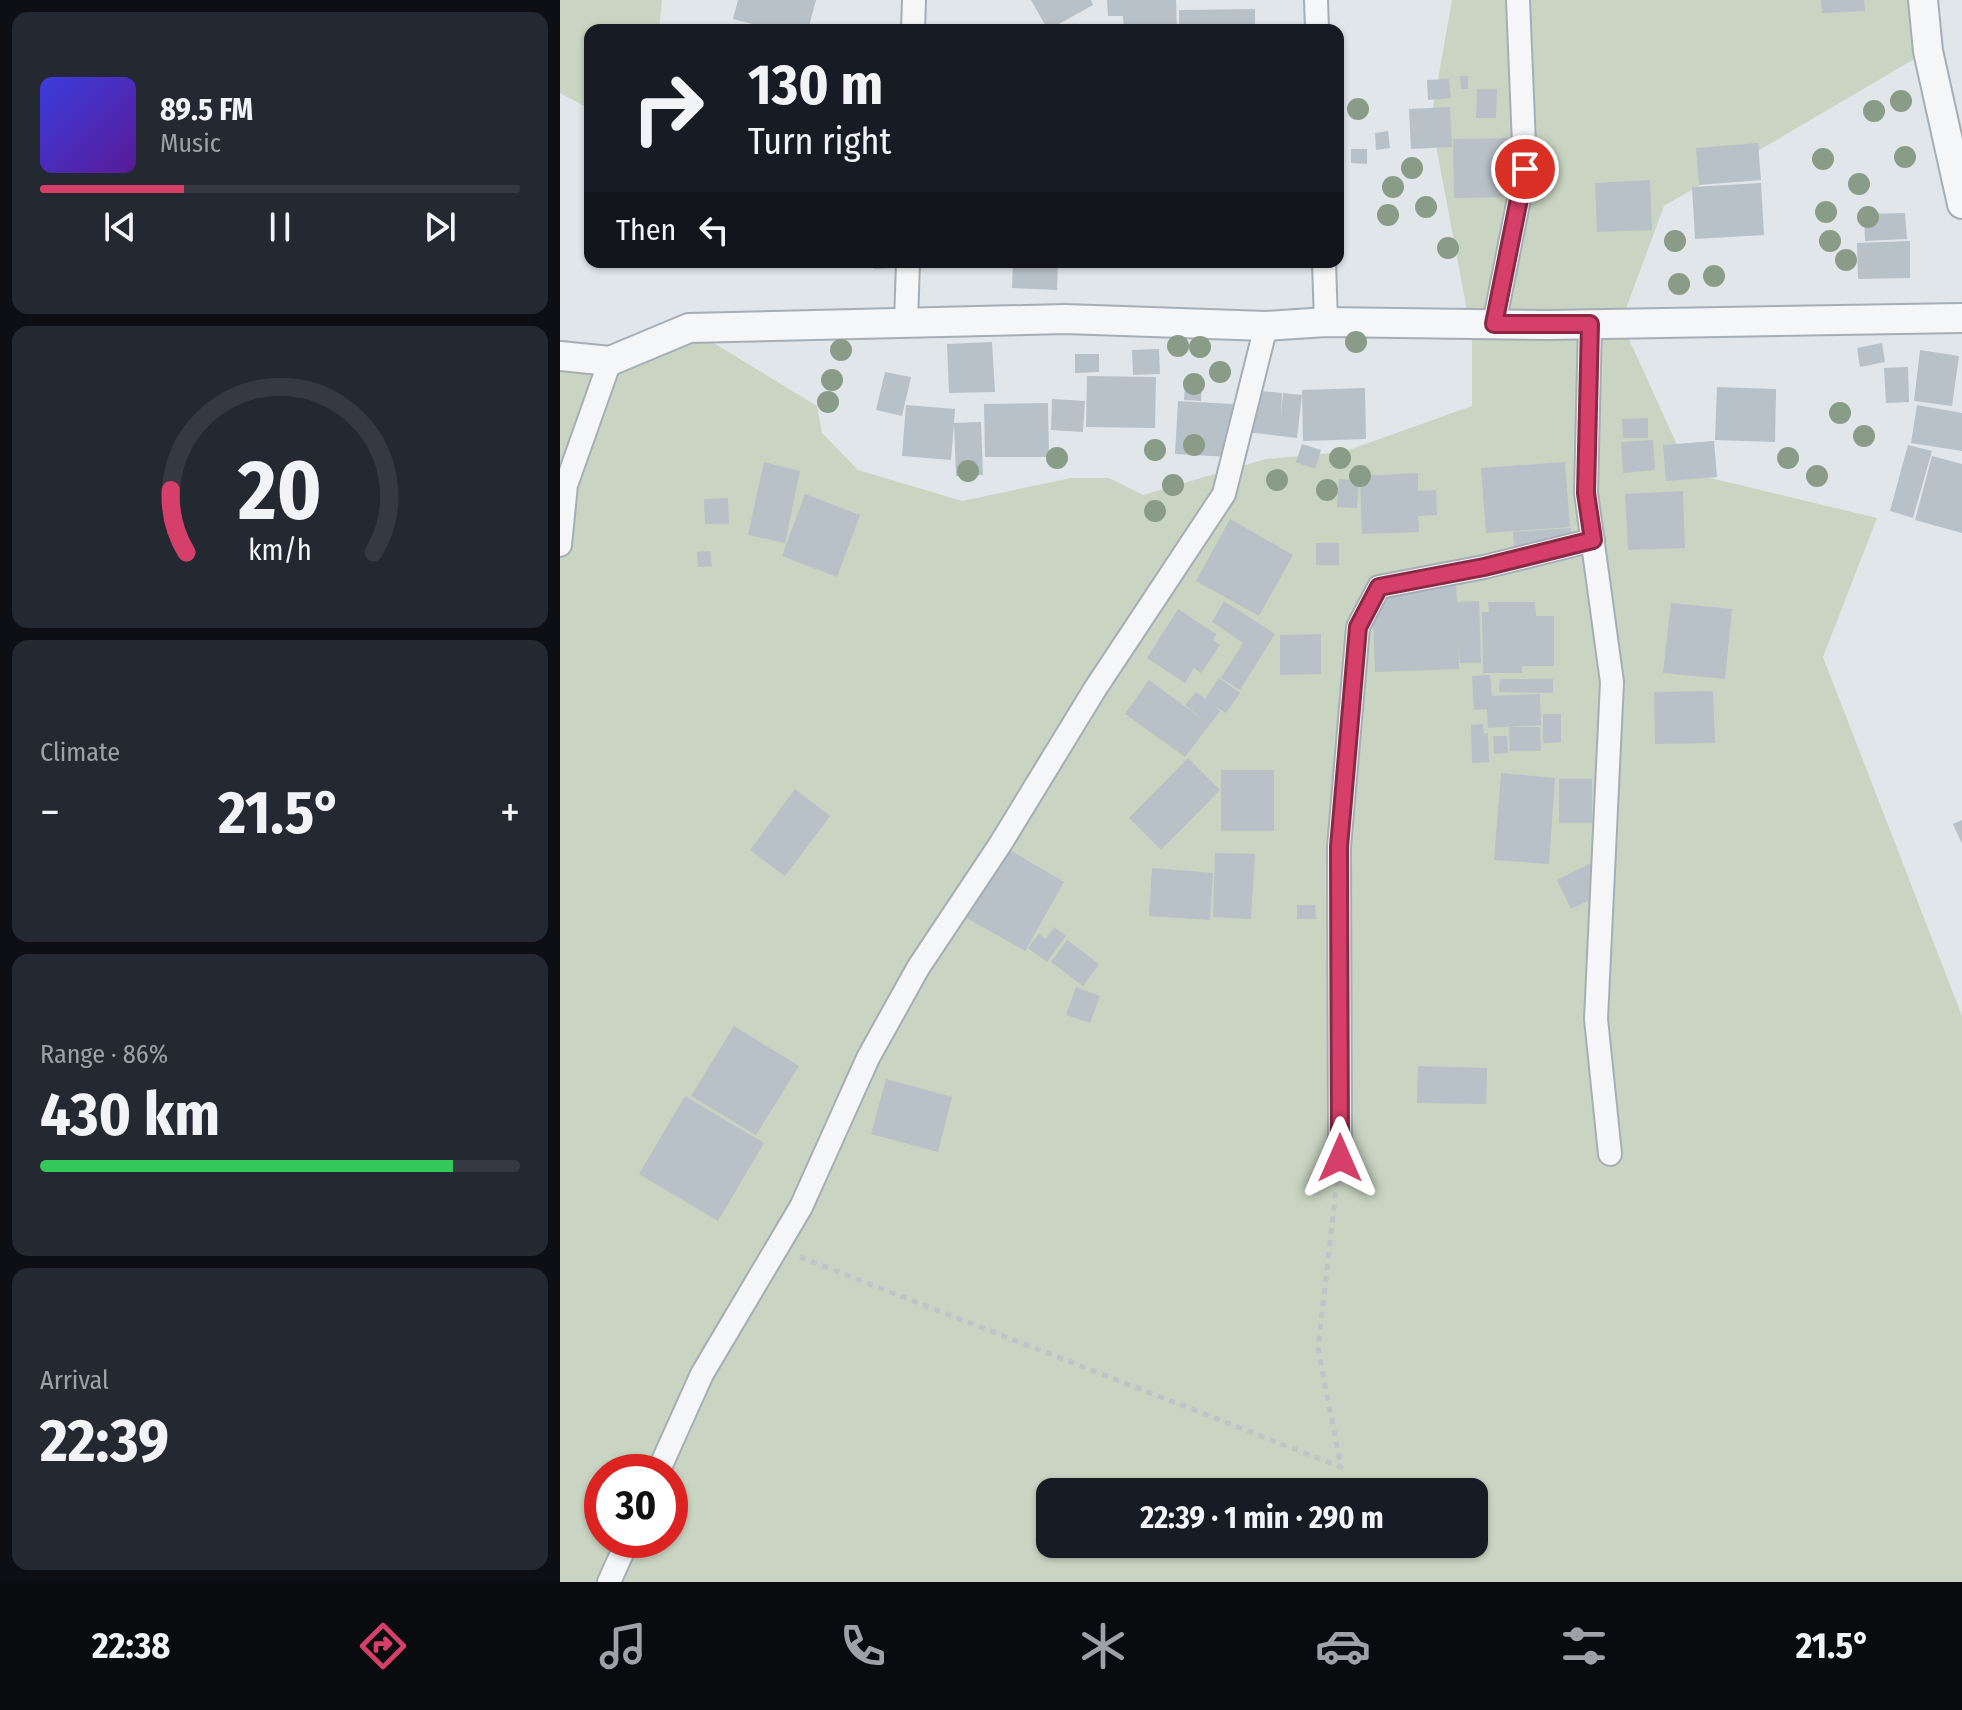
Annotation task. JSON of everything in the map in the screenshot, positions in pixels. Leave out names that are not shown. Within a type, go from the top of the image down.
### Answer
[{"type":"street","points":[[913,24],[914,0]]},
{"type":"street","points":[[1316,0],[1317,24]]},
{"type":"street","points":[[1494,324],[1525,169],[1518,0]]},
{"type":"street","points":[[1923,0],[1928,51],[1962,204]]},
{"type":"street","points":[[906,323],[908,268]]},
{"type":"street","points":[[1324,268],[1326,322]]},
{"type":"street","points":[[560,356],[610,361],[689,328],[1065,319],[1266,326],[1326,322],[1590,324],[1962,318]]},
{"type":"street","points":[[1590,324],[1586,493],[1612,682],[1596,1019],[1610,1154]]},
{"type":"street","points":[[666,1454],[702,1374],[801,1207],[868,1058],[918,968],[1001,843],[1095,689],[1224,494],[1266,326]]},
{"type":"street","points":[[560,545],[566,485],[610,361]]},
{"type":"street","points":[[1340,1158],[1339,847],[1358,627],[1379,587],[1484,567],[1593,540]]},
{"type":"street","points":[[609,1582],[620,1558]]},
{"type":"path","points":[[777,1247],[1341,1467],[1318,1349],[1340,1158]]},
{"type":"green space","points":[[560,0],[662,0],[660,24],[584,24],[584,106],[560,93]]},
{"type":"green space","points":[[1452,0],[1922,0],[1928,51],[1664,206],[1621,322],[1690,473],[1877,518],[1823,657],[1962,1016],[1962,1582],[560,1582],[560,356],[610,361],[689,328],[817,406],[822,433],[858,470],[962,501],[1071,478],[1109,478],[1143,495],[1266,459],[1343,452],[1472,406],[1472,337],[1431,119]]},
{"type":"building","points":[[738,0],[816,0],[810,24],[752,24],[733,19]]},
{"type":"building","points":[[1031,0],[1091,0],[1093,5],[1059,24],[1045,24]]},
{"type":"building","points":[[1107,0],[1176,0],[1177,24],[1124,24],[1123,16],[1108,16]]},
{"type":"building","points":[[1821,0],[1864,0],[1865,11],[1822,13]]},
{"type":"building","points":[[1255,9],[1255,24],[1179,24],[1179,10]]},
{"type":"building","points":[[1460,76],[1468,76],[1468,89],[1461,89]]},
{"type":"building","points":[[1449,79],[1451,98],[1428,100],[1427,80]]},
{"type":"building","points":[[1477,89],[1497,89],[1496,118],[1476,118]]},
{"type":"building","points":[[1450,107],[1452,147],[1411,149],[1409,109]]},
{"type":"building","points":[[1388,131],[1390,148],[1376,150],[1375,133]]},
{"type":"building","points":[[1510,138],[1511,197],[1454,198],[1453,139]]},
{"type":"building","points":[[1758,143],[1761,180],[1699,185],[1696,148]]},
{"type":"building","points":[[1351,149],[1367,149],[1367,164],[1351,163]]},
{"type":"building","points":[[1650,180],[1652,230],[1597,232],[1595,183]]},
{"type":"building","points":[[1761,183],[1764,235],[1695,239],[1692,187]]},
{"type":"building","points":[[1905,213],[1907,239],[1865,241],[1864,214]]},
{"type":"building","points":[[1910,241],[1910,278],[1858,279],[1857,243]]},
{"type":"building","points":[[1013,268],[1058,268],[1057,290],[1012,288]]},
{"type":"building","points":[[992,342],[995,392],[949,393],[947,344]]},
{"type":"building","points":[[1882,343],[1885,362],[1860,367],[1857,348]]},
{"type":"building","points":[[1159,349],[1160,374],[1133,375],[1132,350]]},
{"type":"building","points":[[1920,350],[1959,356],[1952,406],[1914,401]]},
{"type":"building","points":[[1075,354],[1099,354],[1099,372],[1075,373]]},
{"type":"building","points":[[1908,367],[1909,402],[1886,403],[1884,368]]},
{"type":"building","points":[[885,372],[911,377],[902,416],[876,410]]},
{"type":"building","points":[[1087,376],[1156,377],[1155,428],[1086,427]]},
{"type":"building","points":[[1185,381],[1202,382],[1201,401],[1184,400]]},
{"type":"building","points":[[1717,387],[1776,389],[1775,442],[1715,440]]},
{"type":"building","points":[[1365,388],[1366,439],[1303,441],[1302,390]]},
{"type":"building","points":[[1251,390],[1282,393],[1281,417],[1283,393],[1302,395],[1297,438],[1246,432]]},
{"type":"building","points":[[1052,399],[1085,401],[1083,432],[1051,430]]},
{"type":"building","points":[[1178,401],[1233,404],[1230,457],[1175,454]]},
{"type":"building","points":[[1048,403],[1049,457],[985,457],[984,404]]},
{"type":"building","points":[[906,405],[955,409],[954,423],[981,422],[983,475],[956,476],[954,424],[951,460],[902,456]]},
{"type":"building","points":[[1917,405],[1962,413],[1962,451],[1911,443]]},
{"type":"building","points":[[1648,418],[1648,438],[1623,438],[1622,419]]},
{"type":"building","points":[[1653,440],[1655,470],[1623,473],[1621,442]]},
{"type":"building","points":[[1714,441],[1717,477],[1666,481],[1663,445]]},
{"type":"building","points":[[1302,444],[1321,450],[1315,469],[1296,462]]},
{"type":"building","points":[[1908,445],[1932,451],[1913,518],[1890,511]]},
{"type":"building","points":[[1932,456],[1962,464],[1962,533],[1915,520]]},
{"type":"building","points":[[764,462],[800,471],[785,543],[748,535]]},
{"type":"building","points":[[1565,462],[1570,527],[1486,533],[1481,468]]},
{"type":"building","points":[[1418,473],[1418,491],[1436,490],[1437,515],[1418,516],[1419,532],[1362,534],[1360,476]]},
{"type":"building","points":[[1339,479],[1359,481],[1357,508],[1337,507]]},
{"type":"building","points":[[1683,491],[1685,548],[1628,550],[1625,494]]},
{"type":"building","points":[[805,494],[860,515],[837,577],[782,556]]},
{"type":"building","points":[[728,498],[729,524],[705,524],[704,499]]},
{"type":"building","points":[[1230,519],[1293,555],[1259,616],[1196,581]]},
{"type":"building","points":[[1571,528],[1572,551],[1515,556],[1513,532]]},
{"type":"building","points":[[1316,543],[1339,543],[1339,565],[1316,565]]},
{"type":"building","points":[[710,551],[712,566],[698,567],[697,552]]},
{"type":"building","points":[[1456,585],[1457,602],[1479,601],[1481,663],[1460,663],[1458,641],[1459,669],[1375,672],[1372,588]]},
{"type":"building","points":[[1224,601],[1275,634],[1240,690],[1221,678],[1243,643],[1212,622]]},
{"type":"building","points":[[1488,602],[1535,602],[1536,616],[1554,616],[1554,666],[1522,666],[1522,673],[1483,673],[1482,612],[1489,612]]},
{"type":"building","points":[[1671,603],[1732,609],[1725,679],[1663,673]]},
{"type":"building","points":[[1178,609],[1216,634],[1213,640],[1220,645],[1201,673],[1194,668],[1185,683],[1147,658]]},
{"type":"building","points":[[1321,634],[1321,674],[1280,675],[1280,635]]},
{"type":"building","points":[[1490,675],[1492,696],[1540,694],[1541,725],[1488,728],[1487,709],[1474,710],[1472,676]]},
{"type":"building","points":[[1219,678],[1240,693],[1226,713],[1213,705],[1220,711],[1185,757],[1125,714],[1149,680],[1206,722],[1185,705],[1196,692],[1205,699]]},
{"type":"building","points":[[1500,679],[1553,679],[1553,693],[1499,692]]},
{"type":"building","points":[[1713,691],[1715,743],[1655,744],[1654,692]]},
{"type":"building","points":[[1543,714],[1561,714],[1561,742],[1543,743]]},
{"type":"building","points":[[1483,724],[1484,734],[1488,733],[1489,762],[1472,763],[1471,725]]},
{"type":"building","points":[[1509,727],[1540,727],[1541,751],[1510,751]]},
{"type":"building","points":[[1493,736],[1507,736],[1508,753],[1494,754]]},
{"type":"building","points":[[1188,758],[1220,790],[1161,850],[1129,818]]},
{"type":"building","points":[[1221,770],[1274,770],[1274,831],[1221,831]]},
{"type":"building","points":[[1501,773],[1555,778],[1549,864],[1494,860]]},
{"type":"building","points":[[1559,779],[1592,779],[1592,823],[1559,823]]},
{"type":"building","points":[[795,789],[830,816],[785,876],[750,850]]},
{"type":"building","points":[[1962,820],[1962,844],[1953,824]]},
{"type":"building","points":[[1003,846],[1064,882],[1025,951],[963,916]]},
{"type":"building","points":[[1215,853],[1255,854],[1251,919],[1213,917]]},
{"type":"building","points":[[1597,860],[1611,890],[1571,909],[1557,880]]},
{"type":"building","points":[[1152,868],[1213,873],[1210,920],[1149,916]]},
{"type":"building","points":[[1297,905],[1315,905],[1316,919],[1297,919]]},
{"type":"building","points":[[1054,927],[1066,936],[1047,962],[1028,948],[1039,934],[1046,939]]},
{"type":"building","points":[[1067,940],[1099,964],[1083,986],[1051,962]]},
{"type":"building","points":[[1076,987],[1100,996],[1090,1023],[1066,1015]]},
{"type":"building","points":[[734,1026],[799,1066],[756,1135],[691,1096]]},
{"type":"building","points":[[1418,1066],[1487,1068],[1486,1104],[1417,1103]]},
{"type":"building","points":[[886,1079],[952,1097],[938,1152],[871,1134]]},
{"type":"building","points":[[685,1096],[764,1143],[718,1221],[639,1174]]},
{"type":"route","points":[[1340,1158],[1339,847],[1358,627],[1379,587],[1484,567],[1593,540],[1586,493],[1590,324],[1494,324],[1525,169]]}]
